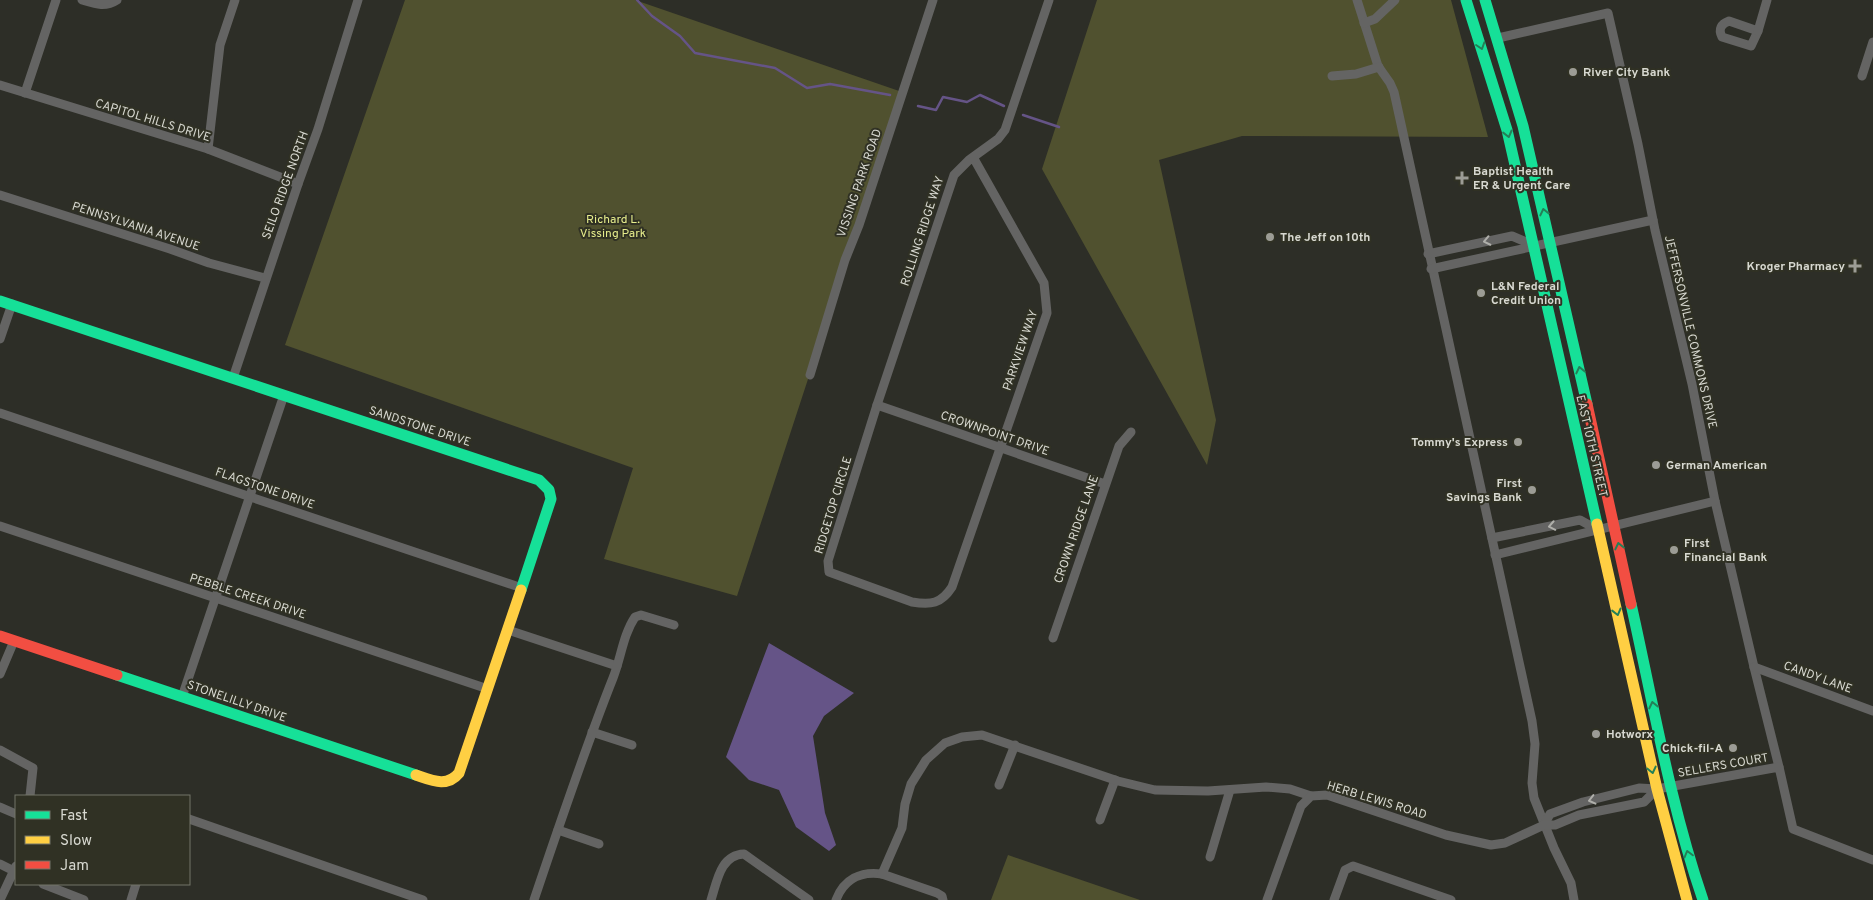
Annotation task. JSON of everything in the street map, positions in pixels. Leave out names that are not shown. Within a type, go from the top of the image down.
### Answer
[{"type":"main road","name":"EAST 10TH STREET","points":[[1466,0],[1507,130],[1657,789],[1687,900]]},
{"type":"main road","name":"EAST 10TH STREET","points":[[1485,0],[1523,126],[1672,786],[1689,858],[1703,900]]},
{"type":"main road","name":"SANDSTONE DRIVE","points":[[0,301],[539,480],[545,484],[549,490],[550,499],[461,769]]},
{"type":"main road","name":"STONELILLY DRIVE","points":[[0,636],[436,782],[445,783],[452,780],[461,769]]},
{"type":"street","points":[[26,93],[56,0]]},
{"type":"street","points":[[82,0],[98,5],[108,5],[117,0]]},
{"type":"street","points":[[208,149],[220,45],[235,0]]},
{"type":"street","name":"SEILO RIDGE NORTH","points":[[233,378],[265,278],[324,113],[358,0]]},
{"type":"street","name":"VISSING PARK ROAD","points":[[810,375],[845,260],[859,225],[933,0]]},
{"type":"street","name":"ROLLING RIDGE WAY","points":[[877,405],[954,175],[973,157],[998,139],[1004,130],[1049,0]]},
{"type":"street","points":[[1364,23],[1376,19],[1395,0]]},
{"type":"street","points":[[1758,30],[1767,0]]},
{"type":"street","points":[[1359,2],[1379,67],[1394,92],[1431,269],[1532,721],[1535,744],[1532,783],[1534,798],[1544,825],[1571,883],[1574,900]]},
{"type":"street","name":"JEFFERSONVILLE COMMONS DRIVE","points":[[1498,38],[1608,13],[1692,384],[1715,501],[1779,768]]},
{"type":"street","points":[[1862,76],[1873,42]]},
{"type":"street","points":[[1332,76],[1356,74],[1379,67]]},
{"type":"street","name":"CAPITOL HILLS DRIVE","points":[[0,85],[208,149],[298,184]]},
{"type":"street","name":"PARKVIEW WAY","points":[[973,157],[1044,283],[1047,313],[999,447]]},
{"type":"street","name":"PENNSYLVANIA AVENUE","points":[[0,195],[170,249],[183,255],[265,278]]},
{"type":"street","points":[[1431,269],[1654,220]]},
{"type":"street","points":[[1428,254],[1512,236],[1534,245]]},
{"type":"street","points":[[0,339],[12,304]]},
{"type":"street","points":[[182,697],[284,395]]},
{"type":"street","name":"RIDGETOP CIRCLE","points":[[877,405],[828,561],[829,572],[912,602],[934,603],[945,597],[952,587],[999,447]]},
{"type":"street","name":"CROWNPOINT DRIVE","points":[[877,405],[1105,484]]},
{"type":"street","name":"FLAGSTONE DRIVE","points":[[0,413],[522,588]]},
{"type":"street","name":"CROWN RIDGE LANE","points":[[1053,638],[1119,446],[1131,432]]},
{"type":"street","points":[[1495,555],[1715,501]]},
{"type":"street","points":[[1492,538],[1580,520],[1598,530]]},
{"type":"street","name":"PEBBLE CREEK DRIVE","points":[[0,526],[488,689]]},
{"type":"street","points":[[534,900],[592,732],[618,666],[629,626],[635,617],[641,615],[674,625]]},
{"type":"street","points":[[508,630],[618,666]]},
{"type":"street","points":[[0,674],[14,640]]},
{"type":"street","name":"CANDY LANE","points":[[1754,667],[1873,711]]},
{"type":"street","points":[[592,732],[632,745]]},
{"type":"street","points":[[882,874],[902,828],[905,804],[911,784],[926,760],[945,744],[962,737],[982,735],[1115,780],[1155,790],[1208,791],[1266,787],[1290,789],[1311,796]]},
{"type":"street","points":[[999,785],[1014,745]]},
{"type":"street","points":[[0,750],[33,768],[30,795]]},
{"type":"street","name":"SELLERS COURT","points":[[1672,786],[1779,768],[1793,829],[1873,860]]},
{"type":"street","points":[[1100,820],[1115,780]]},
{"type":"street","name":"HERB LEWIS ROAD","points":[[1544,825],[1550,814],[1584,802],[1639,788],[1657,789],[1672,786]]},
{"type":"street","name":"HERB LEWIS ROAD","points":[[1267,900],[1301,806],[1311,796],[1327,795],[1446,835],[1491,844],[1505,843],[1544,825],[1556,825],[1580,815],[1644,802],[1657,789]]},
{"type":"street","points":[[1210,856],[1230,790]]},
{"type":"street","points":[[0,807],[15,814]]},
{"type":"street","points":[[190,819],[423,900]]},
{"type":"street","points":[[558,830],[599,844]]},
{"type":"street","points":[[711,900],[722,866],[732,857],[744,854],[809,900]]},
{"type":"street","points":[[0,864],[15,870]]},
{"type":"street","points":[[1334,900],[1345,870],[1353,866],[1451,900]]},
{"type":"street","points":[[0,900],[15,872]]},
{"type":"street","points":[[836,900],[844,885],[862,874],[872,872],[937,893],[942,896],[943,900]]},
{"type":"street","points":[[46,885],[84,900]]},
{"type":"street","points":[[131,900],[136,885]]},
{"type":"green space","name":"Richard L. Vissing Park","points":[[405,0],[635,0],[902,92],[737,596],[604,559],[633,468],[285,345]]},
{"type":"green space","points":[[1097,0],[1451,0],[1488,137],[1242,136],[1159,160],[1216,420],[1207,465],[1042,169]]},
{"type":"green space","points":[[1008,855],[1140,900],[991,900]]},
{"type":"shaded area","points":[[769,643],[854,693],[824,716],[813,736],[825,813],[836,845],[829,851],[796,827],[779,790],[749,780],[726,757]]},
{"type":"waterway","points":[[637,0],[652,16],[680,36],[695,53],[775,68],[807,88],[830,84],[890,95]]},
{"type":"waterway","points":[[918,106],[936,110],[943,97],[967,102],[980,95],[1004,106]]},
{"type":"waterway","points":[[1023,115],[1059,127]]},
{"type":"traffic: fast","points":[[1466,0],[1507,130],[1597,524]]},
{"type":"traffic: fast","points":[[1485,0],[1523,126],[1587,404]]},
{"type":"traffic: fast","points":[[0,301],[539,480],[549,490],[551,499],[521,590]]},
{"type":"traffic: fast","points":[[1631,604],[1663,753],[1691,864],[1703,900]]},
{"type":"traffic: fast","points":[[117,675],[416,775]]},
{"type":"traffic: slow","points":[[1597,524],[1657,789],[1687,900]]},
{"type":"traffic: slow","points":[[416,775],[433,781],[444,782],[454,778],[459,773],[521,590]]},
{"type":"traffic: jam","points":[[1587,404],[1631,604]]},
{"type":"traffic: jam","points":[[0,636],[117,675]]},
{"type":"place","name":"River City Bank","points":[[1573,72]]},
{"type":"place","name":"Baptist Health ER & Urgent Care","points":[[1462,178]]},
{"type":"place","name":"The Jeff on 10th","points":[[1270,237]]},
{"type":"place","name":"Kroger Pharmacy","points":[[1855,266]]},
{"type":"place","name":"L&N Federal Credit Union","points":[[1481,293]]},
{"type":"place","name":"Tommy's Express","points":[[1518,442]]},
{"type":"place","name":"German American","points":[[1656,465]]},
{"type":"place","name":"First Savings Bank","points":[[1532,490]]},
{"type":"place","name":"First Financial Bank","points":[[1674,550]]},
{"type":"place","name":"Hotworx","points":[[1596,734]]},
{"type":"place","name":"Chick-fil-A","points":[[1733,748]]}]
